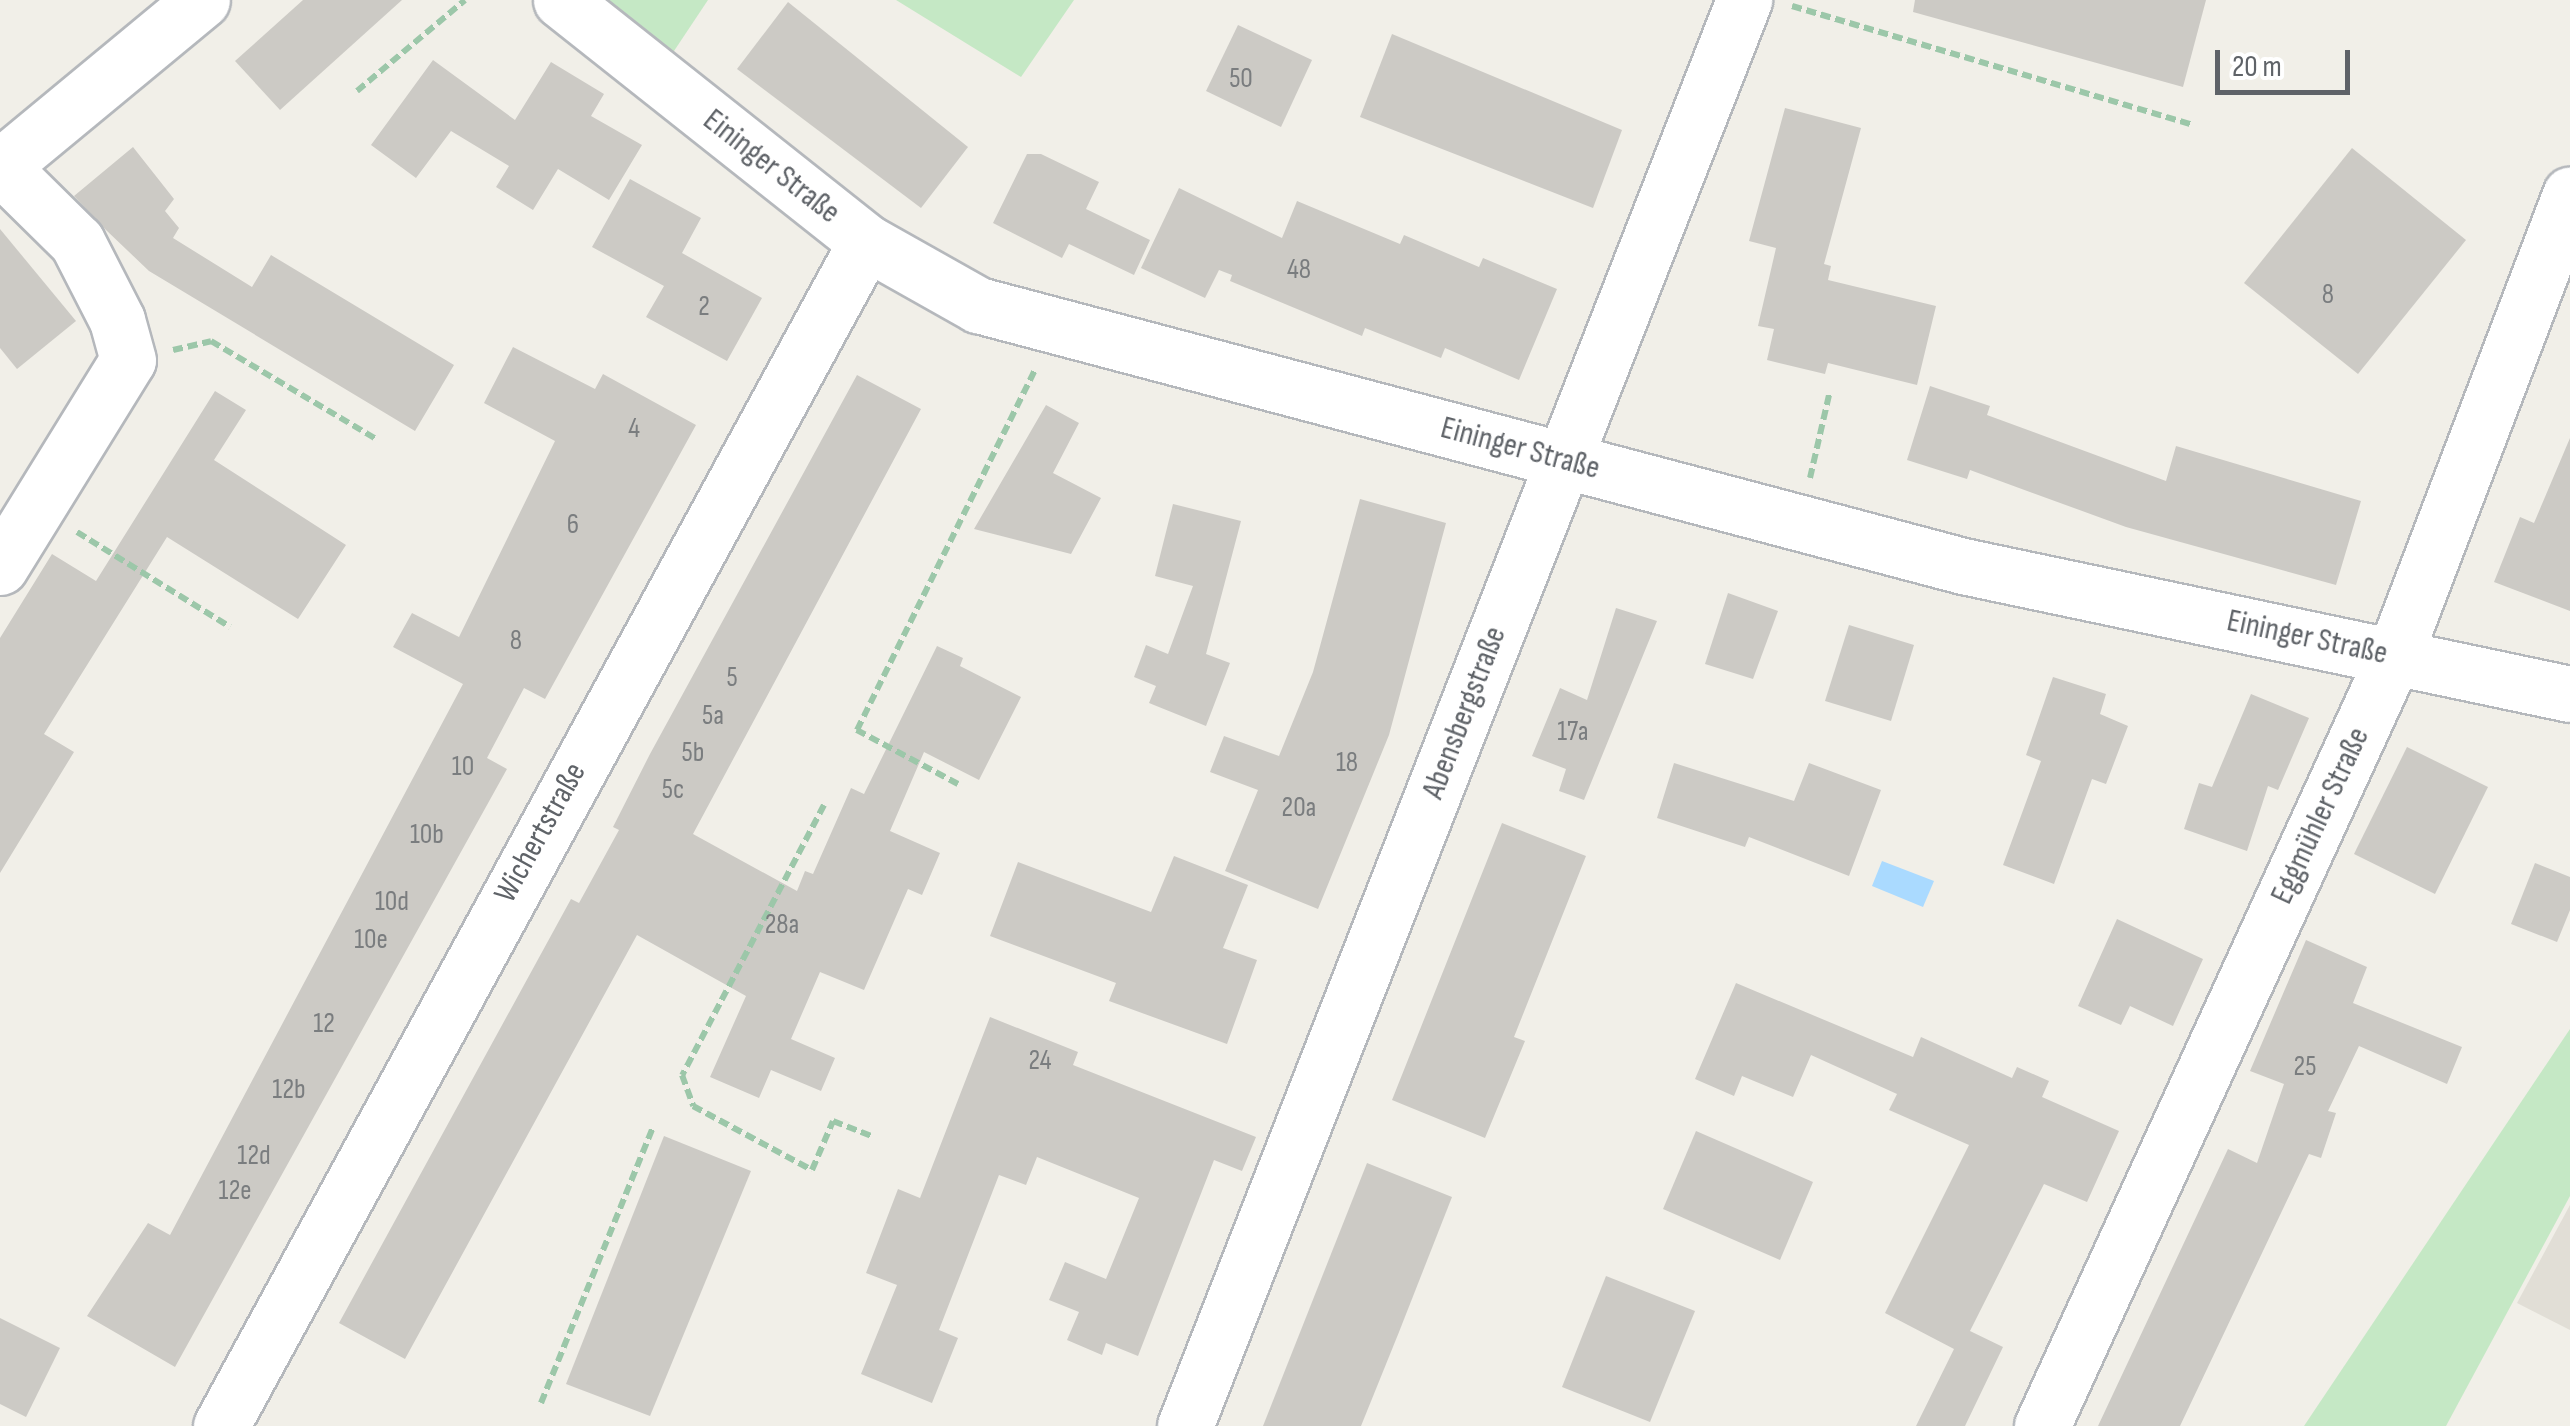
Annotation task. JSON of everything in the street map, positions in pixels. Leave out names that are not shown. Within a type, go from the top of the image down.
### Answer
[{"type":"street","points":[[0,567],[128,360],[117,320],[77,242],[0,167],[202,0]]},
{"type":"street","name":"Eininger Straße","points":[[561,0],[866,242],[978,304],[1963,566],[2570,694]]},
{"type":"street","name":"Abensbergstraße","points":[[1185,1426],[1744,0]]},
{"type":"street","name":"Eggmühler Straße","points":[[2042,1426],[2394,656],[2570,194]]},
{"type":"street","name":"Wichertstraße","points":[[221,1426],[866,242]]},
{"type":"path","points":[[357,91],[465,0]]},
{"type":"path","points":[[1773,0],[2194,125]]},
{"type":"path","points":[[958,784],[857,730],[1058,326]]},
{"type":"path","points":[[128,360],[211,341],[378,440]]},
{"type":"path","points":[[1800,523],[1830,391]]},
{"type":"path","points":[[38,508],[230,627]]},
{"type":"path","points":[[824,805],[682,1075],[693,1106],[812,1170],[833,1121],[874,1137]]},
{"type":"path","points":[[541,1403],[652,1127]]},
{"type":"shaded area","points":[[2570,1205],[2570,1330],[2517,1303]]},
{"type":"green space","points":[[606,0],[708,0],[670,57]]},
{"type":"green space","points":[[896,0],[1074,0],[1021,77]]},
{"type":"green space","points":[[2570,1029],[2570,1196],[2446,1426],[2304,1426]]},
{"type":"water","points":[[1882,861],[1934,881],[1923,907],[1872,886]]},
{"type":"building","points":[[303,0],[402,0],[280,110],[235,61]]},
{"type":"building","points":[[1915,0],[2206,0],[2183,87],[1913,12]]},
{"type":"building","points":[[788,2],[968,147],[921,208],[737,69]]},
{"type":"building","points":[[1238,25],[1312,60],[1281,127],[1206,91]]},
{"type":"building","points":[[1392,34],[1622,130],[1593,208],[1360,117]]},
{"type":"building","points":[[433,60],[515,120],[551,62],[604,94],[591,116],[642,145],[609,200],[558,169],[533,210],[496,187],[509,166],[451,131],[416,178],[371,145]]},
{"type":"building","points":[[1785,108],[1861,128],[1824,264],[1831,266],[1828,280],[1936,306],[1917,385],[1828,363],[1825,374],[1767,360],[1774,329],[1758,326],[1776,248],[1749,241]]},
{"type":"building","points":[[133,147],[174,199],[165,211],[179,228],[173,238],[252,287],[271,255],[454,365],[415,431],[149,271],[106,230],[74,196]]},
{"type":"building","points":[[2352,148],[2466,240],[2358,374],[2244,283]]},
{"type":"building","points":[[1027,154],[1041,154],[1099,182],[1086,209],[1150,240],[1134,275],[1069,244],[1062,258],[993,223]]},
{"type":"building","points":[[630,179],[701,218],[682,253],[762,298],[727,361],[646,317],[664,286],[592,247]]},
{"type":"building","points":[[1179,188],[1282,238],[1297,201],[1400,244],[1404,235],[1479,267],[1483,258],[1557,289],[1519,380],[1445,348],[1441,358],[1365,328],[1362,336],[1230,281],[1232,275],[1219,270],[1205,298],[1141,268]]},
{"type":"building","points":[[0,229],[76,321],[17,369],[0,348]]},
{"type":"building","points":[[513,347],[595,389],[603,374],[696,425],[545,699],[524,688],[487,758],[507,769],[175,1367],[87,1316],[148,1223],[170,1235],[463,684],[393,647],[412,613],[459,637],[555,441],[484,403]]},
{"type":"building","points":[[857,375],[921,409],[693,834],[797,891],[805,871],[813,874],[851,788],[864,794],[937,646],[963,658],[960,666],[1021,697],[979,780],[924,752],[890,831],[940,853],[922,895],[908,889],[864,990],[820,972],[791,1039],[835,1058],[821,1091],[771,1070],[759,1098],[710,1077],[746,996],[637,935],[405,1359],[339,1323],[571,899],[579,903],[619,830],[613,827],[650,754]]},
{"type":"building","points":[[1930,386],[1990,406],[1987,415],[2166,481],[2176,446],[2361,501],[2336,585],[2126,527],[1970,470],[1967,479],[1907,460]]},
{"type":"building","points":[[215,391],[246,410],[214,460],[346,545],[298,619],[167,537],[44,734],[74,752],[0,873],[0,638],[52,554],[96,581]]},
{"type":"building","points":[[1046,405],[1079,423],[1053,473],[1101,498],[1071,554],[974,529]]},
{"type":"building","points":[[2570,438],[2570,611],[2494,582],[2520,517],[2534,523]]},
{"type":"building","points":[[1360,499],[1446,523],[1389,735],[1318,909],[1225,871],[1258,790],[1210,772],[1224,736],[1279,756],[1313,672]]},
{"type":"building","points":[[1173,504],[1241,521],[1206,654],[1230,663],[1206,726],[1149,703],[1156,686],[1134,677],[1146,645],[1168,654],[1193,586],[1155,576]]},
{"type":"building","points":[[1728,593],[1778,611],[1753,679],[1705,664]]},
{"type":"building","points":[[1616,608],[1657,621],[1584,800],[1559,791],[1566,769],[1532,756],[1560,688],[1587,700]]},
{"type":"building","points":[[1849,625],[1914,645],[1891,721],[1825,701]]},
{"type":"building","points":[[2053,677],[2106,694],[2100,714],[2128,726],[2106,784],[2092,779],[2054,884],[2003,865],[2041,761],[2026,755]]},
{"type":"building","points":[[2251,694],[2309,718],[2278,790],[2268,786],[2247,851],[2184,829],[2199,783],[2212,787]]},
{"type":"building","points":[[2407,747],[2488,787],[2435,894],[2354,854]]},
{"type":"building","points":[[1674,763],[1794,801],[1809,763],[1881,790],[1849,876],[1749,837],[1745,847],[1657,818]]},
{"type":"building","points":[[1502,823],[1586,856],[1514,1037],[1525,1041],[1485,1138],[1392,1100]]},
{"type":"building","points":[[1174,856],[1248,885],[1223,948],[1257,960],[1227,1044],[1109,1001],[1116,983],[990,936],[1018,862],[1151,912]]},
{"type":"building","points":[[2535,863],[2570,877],[2570,910],[2557,942],[2511,924]]},
{"type":"building","points":[[2117,919],[2203,959],[2173,1026],[2130,1006],[2121,1025],[2078,1006]]},
{"type":"building","points":[[2306,940],[2367,967],[2353,1003],[2462,1047],[2447,1084],[2359,1046],[2328,1111],[2336,1113],[2321,1158],[2309,1154],[2180,1426],[2098,1426],[2228,1149],[2257,1163],[2284,1084],[2250,1071]]},
{"type":"building","points":[[1736,983],[1913,1057],[1921,1037],[2012,1078],[2017,1067],[2049,1081],[2042,1097],[2119,1131],[2087,1202],[2044,1184],[1970,1331],[2003,1347],[1965,1426],[1916,1426],[1954,1349],[1885,1313],[1969,1145],[1889,1110],[1897,1094],[1811,1055],[1793,1097],[1742,1076],[1734,1096],[1695,1079]]},
{"type":"building","points":[[990,1017],[1078,1052],[1073,1065],[1256,1137],[1242,1171],[1214,1160],[1138,1356],[1106,1343],[1102,1355],[1067,1340],[1079,1312],[1049,1300],[1065,1262],[1106,1279],[1139,1198],[1037,1157],[1026,1185],[999,1175],[939,1330],[958,1338],[932,1403],[861,1374],[897,1285],[866,1273],[898,1189],[920,1198]]},
{"type":"building","points":[[1696,1131],[1813,1182],[1780,1260],[1663,1209]]},
{"type":"building","points":[[664,1136],[751,1171],[650,1416],[566,1384]]},
{"type":"building","points":[[1367,1163],[1452,1197],[1399,1332],[1361,1426],[1263,1426]]},
{"type":"building","points":[[1606,1276],[1695,1311],[1650,1422],[1562,1387]]},
{"type":"building","points":[[0,1318],[60,1348],[26,1417],[0,1404]]}]
